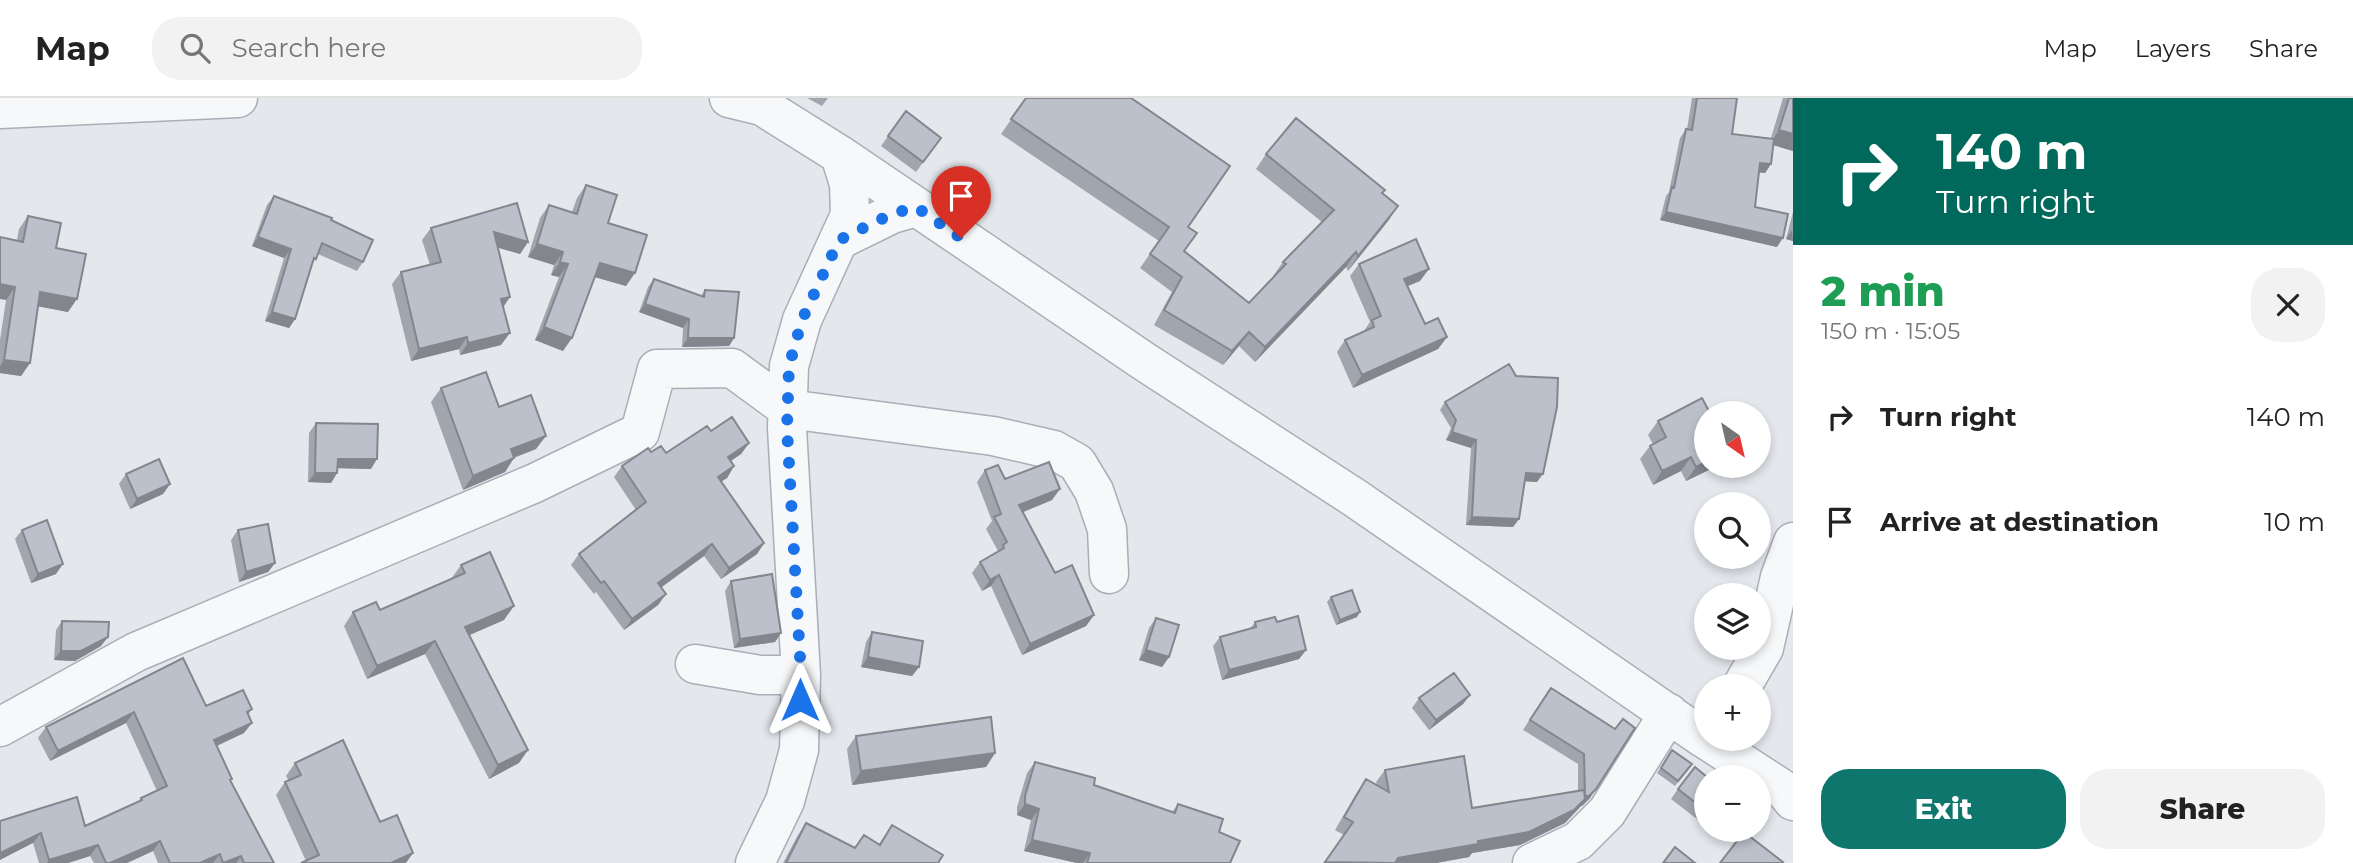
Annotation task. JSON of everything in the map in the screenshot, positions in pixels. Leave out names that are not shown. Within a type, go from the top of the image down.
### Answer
[{"type":"street","points":[[0,109],[238,98]]},
{"type":"street","points":[[729,98],[762,106],[841,155],[1145,362],[1355,498],[1694,728]]},
{"type":"street","points":[[755,863],[785,801],[799,750],[801,675],[787,428],[789,366],[802,320],[849,215],[849,184],[841,155]]},
{"type":"street","points":[[839,240],[881,219],[916,207]]},
{"type":"street","points":[[0,727],[136,652],[535,483],[640,432],[657,369],[732,368],[788,409],[993,436],[1054,450],[1077,463],[1094,491],[1107,529],[1109,574]]},
{"type":"street","points":[[1754,674],[1779,649],[1780,577],[1793,542]]},
{"type":"street","points":[[695,664],[750,674],[801,675]]},
{"type":"street","points":[[1532,863],[1578,841],[1607,812],[1669,713]]},
{"type":"street","points":[[1728,751],[1790,794]]},
{"type":"building","points":[[1026,98],[1131,98],[1230,166],[1188,227],[1197,233],[1184,251],[1249,303],[1286,264],[1283,262],[1334,210],[1266,154],[1296,118],[1385,190],[1382,193],[1398,206],[1358,256],[1356,252],[1265,347],[1249,332],[1232,351],[1164,310],[1182,277],[1150,254],[1169,227],[1011,119]]},
{"type":"building","points":[[1697,98],[1737,98],[1732,134],[1774,139],[1771,164],[1760,163],[1755,207],[1788,214],[1783,238],[1666,212],[1672,187],[1674,188],[1686,129],[1692,130]]},
{"type":"building","points":[[1789,98],[1793,98],[1793,134],[1779,130]]},
{"type":"building","points":[[906,111],[941,138],[923,162],[888,136]]},
{"type":"building","points":[[586,185],[617,195],[608,223],[647,235],[635,273],[600,263],[572,338],[544,327],[568,264],[560,262],[563,252],[537,244],[549,205],[577,214]]},
{"type":"building","points":[[274,196],[332,218],[331,220],[373,240],[363,262],[322,243],[316,259],[314,258],[295,319],[272,312],[291,249],[258,237]]},
{"type":"building","points":[[517,203],[528,242],[494,232],[510,297],[501,299],[510,333],[468,343],[467,337],[419,349],[401,272],[441,262],[431,228]]},
{"type":"building","points":[[28,216],[61,223],[56,248],[86,254],[77,299],[40,292],[30,363],[4,360],[15,287],[0,284],[0,237],[23,242]]},
{"type":"building","points":[[1416,239],[1429,269],[1404,279],[1425,324],[1438,318],[1447,337],[1362,375],[1345,340],[1374,327],[1372,320],[1381,316],[1359,264]]},
{"type":"building","points":[[654,279],[704,297],[705,290],[739,292],[734,338],[688,338],[689,319],[645,304]]},
{"type":"building","points":[[1509,364],[1516,376],[1558,378],[1557,407],[1543,474],[1526,473],[1519,519],[1472,517],[1476,440],[1452,432],[1456,420],[1445,402]]},
{"type":"building","points":[[486,372],[499,407],[531,395],[546,436],[511,449],[514,458],[473,476],[441,388]]},
{"type":"building","points":[[1694,402],[1694,463],[1691,457],[1662,471],[1650,446],[1666,437],[1658,421]]},
{"type":"building","points":[[732,417],[749,443],[728,457],[734,466],[718,477],[764,543],[729,568],[712,544],[658,583],[666,594],[632,619],[604,581],[601,583],[579,554],[646,502],[622,466],[648,448],[651,452],[661,446],[666,453],[707,426],[711,431]]},
{"type":"building","points":[[316,423],[378,424],[377,459],[338,459],[337,473],[315,473]]},
{"type":"building","points":[[159,459],[170,484],[137,499],[126,474]]},
{"type":"building","points":[[1049,462],[1060,489],[1019,505],[1055,573],[1072,565],[1094,615],[1030,644],[999,575],[990,580],[980,562],[1004,548],[1003,545],[1007,542],[994,517],[1001,514],[985,470],[998,465],[1005,479]]},
{"type":"building","points":[[47,520],[63,564],[38,574],[22,530]]},
{"type":"building","points":[[268,524],[275,563],[246,572],[238,530]]},
{"type":"building","points":[[490,552],[514,606],[465,627],[528,750],[498,765],[435,641],[377,666],[353,612],[376,602],[380,610],[465,573],[461,565]]},
{"type":"building","points":[[772,574],[781,633],[740,639],[731,581]]},
{"type":"building","points":[[1352,590],[1360,612],[1340,620],[1331,597]]},
{"type":"building","points":[[1298,616],[1306,650],[1229,670],[1220,637],[1256,627],[1255,622],[1275,617],[1277,622]]},
{"type":"building","points":[[1156,618],[1179,625],[1169,657],[1146,650]]},
{"type":"building","points":[[62,621],[109,622],[108,637],[81,651],[61,651]]},
{"type":"building","points":[[872,632],[923,641],[919,667],[868,657]]},
{"type":"building","points":[[183,658],[206,706],[243,690],[252,709],[247,712],[252,723],[214,740],[232,779],[230,780],[274,863],[244,863],[241,856],[223,863],[220,854],[200,863],[170,863],[160,841],[110,863],[106,863],[98,845],[49,860],[41,833],[0,853],[0,821],[77,797],[85,826],[167,786],[134,712],[58,751],[46,727]]},
{"type":"building","points":[[1454,673],[1470,695],[1436,720],[1419,698]]},
{"type":"building","points":[[1551,688],[1615,729],[1623,719],[1635,728],[1589,796],[1585,796],[1584,754],[1530,720]]},
{"type":"building","points":[[991,717],[995,753],[861,771],[856,736]]},
{"type":"building","points":[[343,740],[380,822],[397,815],[413,853],[391,863],[301,863],[319,855],[285,782],[301,775],[295,763]]},
{"type":"building","points":[[1672,750],[1692,764],[1678,781],[1661,768]]},
{"type":"building","points":[[1464,756],[1472,808],[1584,790],[1585,799],[1574,810],[1529,832],[1398,858],[1395,863],[1325,862],[1353,822],[1344,817],[1366,779],[1389,792],[1385,770]]},
{"type":"building","points":[[1035,762],[1095,778],[1094,785],[1175,813],[1178,804],[1223,819],[1219,832],[1240,841],[1230,863],[1087,863],[1090,853],[1032,840],[1039,809],[1025,804],[1025,796]]},
{"type":"building","points":[[1694,768],[1694,802],[1678,789]]},
{"type":"building","points":[[806,823],[855,848],[864,835],[880,845],[892,825],[943,855],[938,863],[786,863]]},
{"type":"building","points":[[1736,842],[1757,842],[1783,862],[1782,863],[1720,863]]},
{"type":"building","points":[[1675,847],[1695,863],[1663,863]]},
{"type":"route","points":[[800,700],[801,675],[787,428],[789,366],[802,320],[839,240],[869,224],[916,207],[961,238]]}]
